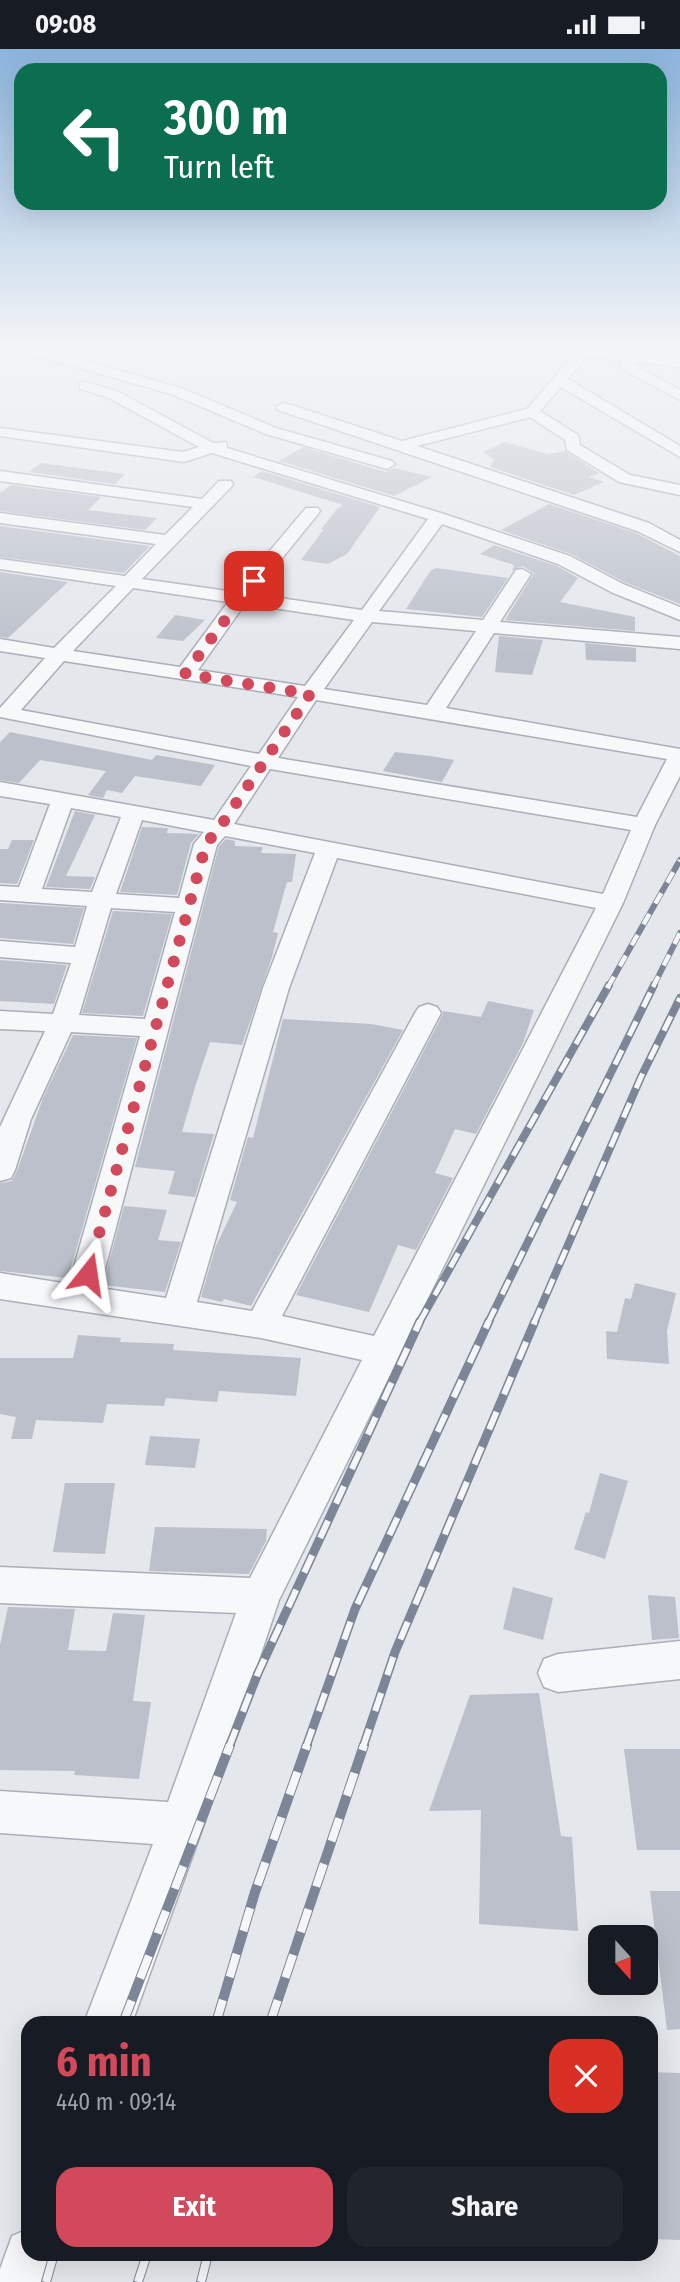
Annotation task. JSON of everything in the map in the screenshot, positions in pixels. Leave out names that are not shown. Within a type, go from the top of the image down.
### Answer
[{"type":"street","points":[[119,448],[184,457],[211,449],[438,517],[564,559],[617,588],[680,614]]},
{"type":"street","points":[[331,448],[387,464]]},
{"type":"street","points":[[414,448],[643,527],[680,547]]},
{"type":"street","points":[[574,448],[625,479],[680,490]]},
{"type":"street","points":[[452,461],[469,454]]},
{"type":"street","points":[[0,476],[205,504]]},
{"type":"street","points":[[2,716],[225,484]]},
{"type":"street","points":[[185,674],[240,599],[312,511]]},
{"type":"street","points":[[81,1299],[206,844],[438,517]]},
{"type":"street","points":[[0,518],[169,541]]},
{"type":"street","points":[[0,564],[366,617],[680,643]]},
{"type":"street","points":[[433,712],[522,574]]},
{"type":"street","points":[[0,645],[433,712],[680,755],[644,825],[611,903],[261,1596],[183,1824],[111,2016]]},
{"type":"street","points":[[2,716],[644,825]]},
{"type":"street","points":[[0,789],[220,827],[611,903]]},
{"type":"street","points":[[28,895],[63,799]]},
{"type":"street","points":[[0,1170],[17,1119],[72,1002],[101,901],[134,812]]},
{"type":"street","points":[[178,1313],[276,988],[328,850]]},
{"type":"street","points":[[0,893],[189,906]]},
{"type":"street","points":[[0,949],[85,956]]},
{"type":"street","points":[[261,1325],[428,1013]]},
{"type":"street","points":[[0,1020],[154,1028]]},
{"type":"street","points":[[0,1286],[261,1325],[383,1351]]},
{"type":"street","points":[[0,1585],[261,1596]]},
{"type":"street","points":[[558,1673],[680,1660]]},
{"type":"street","points":[[0,1812],[183,1824]]},
{"type":"street","points":[[23,2282],[28,2261]]},
{"type":"building","points":[[301,448],[307,448],[386,472],[394,468],[432,477],[394,496],[279,461]]},
{"type":"building","points":[[491,448],[527,448],[548,454],[565,451],[599,473],[589,477],[604,482],[574,495],[490,467],[494,460],[483,452]]},
{"type":"building","points":[[41,463],[125,474],[115,484],[29,472]]},
{"type":"building","points":[[262,471],[380,507],[347,554],[328,564],[301,560],[324,529],[321,529],[343,505],[253,477]]},
{"type":"building","points":[[11,485],[101,497],[88,510],[157,518],[145,530],[0,511],[0,493]]},
{"type":"building","points":[[549,504],[636,533],[680,556],[680,604],[624,582],[571,554],[501,530]]},
{"type":"building","points":[[0,526],[150,546],[124,573],[0,557]]},
{"type":"building","points":[[494,545],[557,566],[578,578],[560,602],[635,617],[635,631],[505,620],[534,573],[522,566],[512,571],[514,565],[480,554]]},
{"type":"building","points":[[437,568],[508,578],[482,617],[406,609],[431,570]]},
{"type":"building","points":[[0,572],[68,582],[8,638],[0,637]]},
{"type":"building","points":[[175,615],[205,620],[183,641],[156,638]]},
{"type":"building","points":[[499,636],[543,640],[532,675],[495,672]]},
{"type":"building","points":[[585,643],[636,648],[636,662],[586,660]]},
{"type":"building","points":[[10,732],[152,760],[156,755],[215,765],[201,786],[135,776],[122,793],[107,790],[103,798],[88,795],[106,771],[40,760],[19,783],[0,780],[0,742]]},
{"type":"building","points":[[395,752],[454,760],[442,782],[383,771]]},
{"type":"building","points":[[75,811],[95,815],[66,876],[95,877],[90,889],[46,887]]},
{"type":"building","points":[[142,827],[168,828],[167,833],[199,834],[191,843],[177,895],[120,892]]},
{"type":"building","points":[[226,839],[235,841],[235,846],[263,847],[261,853],[296,854],[292,882],[287,882],[273,932],[278,933],[272,957],[242,1045],[210,1042],[195,1087],[182,1132],[214,1134],[195,1197],[168,1194],[175,1171],[135,1167],[219,846]]},
{"type":"building","points":[[12,840],[34,840],[17,884],[0,883],[0,849],[8,849]]},
{"type":"building","points":[[0,903],[84,908],[73,944],[0,938]]},
{"type":"building","points":[[113,911],[172,914],[143,1016],[82,1013]]},
{"type":"building","points":[[0,960],[67,965],[54,1004],[0,1001]]},
{"type":"building","points":[[488,1001],[534,1010],[523,1043],[476,1134],[455,1129],[435,1173],[453,1178],[416,1250],[398,1245],[369,1312],[296,1295],[443,1011],[481,1017]]},
{"type":"building","points":[[283,1019],[371,1024],[403,1030],[251,1306],[224,1299],[222,1302],[201,1297],[216,1246],[237,1202],[230,1200],[248,1137],[253,1138]]},
{"type":"building","points":[[73,1035],[137,1038],[68,1278],[0,1271],[0,1183],[12,1181],[17,1171],[43,1098]]},
{"type":"building","points":[[124,1206],[167,1210],[158,1240],[181,1242],[165,1292],[103,1285]]},
{"type":"building","points":[[635,1283],[676,1293],[667,1331],[669,1364],[607,1359],[606,1331],[617,1332],[625,1298],[631,1299]]},
{"type":"building","points":[[78,1335],[121,1338],[120,1342],[174,1344],[173,1350],[301,1358],[296,1396],[219,1391],[217,1402],[166,1398],[164,1406],[107,1404],[103,1423],[36,1420],[32,1439],[11,1439],[16,1417],[0,1414],[0,1358],[73,1358]]},
{"type":"building","points":[[150,1436],[200,1439],[195,1468],[145,1465]]},
{"type":"building","points":[[600,1473],[628,1481],[605,1559],[574,1549],[586,1512],[589,1513]]},
{"type":"building","points":[[65,1483],[115,1483],[105,1554],[53,1552]]},
{"type":"building","points":[[155,1527],[267,1529],[266,1541],[249,1574],[149,1571]]},
{"type":"building","points":[[513,1587],[553,1598],[543,1640],[503,1629]]},
{"type":"building","points":[[648,1595],[675,1597],[679,1638],[652,1640]]},
{"type":"building","points":[[8,1607],[75,1609],[68,1650],[106,1651],[113,1613],[145,1615],[133,1701],[151,1702],[139,1779],[74,1775],[75,1771],[0,1770],[0,1645]]},
{"type":"building","points":[[539,1693],[561,1836],[572,1837],[578,1931],[479,1924],[481,1810],[429,1811],[470,1695]]},
{"type":"building","points":[[624,1749],[680,1749],[680,1850],[637,1850]]},
{"type":"building","points":[[650,1891],[680,1891],[680,2029],[667,2030],[658,1956],[658,1925],[654,1925]]},
{"type":"building","points":[[658,2072],[680,2073],[680,2240],[658,2239]]},
{"type":"railway","points":[[608,987],[680,860]]},
{"type":"railway","points":[[654,985],[680,933]]},
{"type":"railway","points":[[419,1322],[609,985]]},
{"type":"railway","points":[[488,1323],[654,985]]},
{"type":"railway","points":[[534,1323],[641,1077],[680,998]]},
{"type":"railway","points":[[306,1747],[355,1609],[489,1321]]},
{"type":"railway","points":[[363,1747],[395,1652],[535,1321]]},
{"type":"railway","points":[[229,1747],[258,1673],[419,1322]]},
{"type":"railway","points":[[126,2016],[230,1745]]},
{"type":"railway","points":[[218,2016],[255,1892],[307,1745]]},
{"type":"railway","points":[[272,2016],[364,1745]]},
{"type":"railway","points":[[46,2282],[52,2261]]},
{"type":"railway","points":[[138,2282],[145,2261]]},
{"type":"railway","points":[[201,2282],[206,2261]]},
{"type":"route","points":[[88,1274],[206,844],[310,694],[185,674],[254,581]]}]
